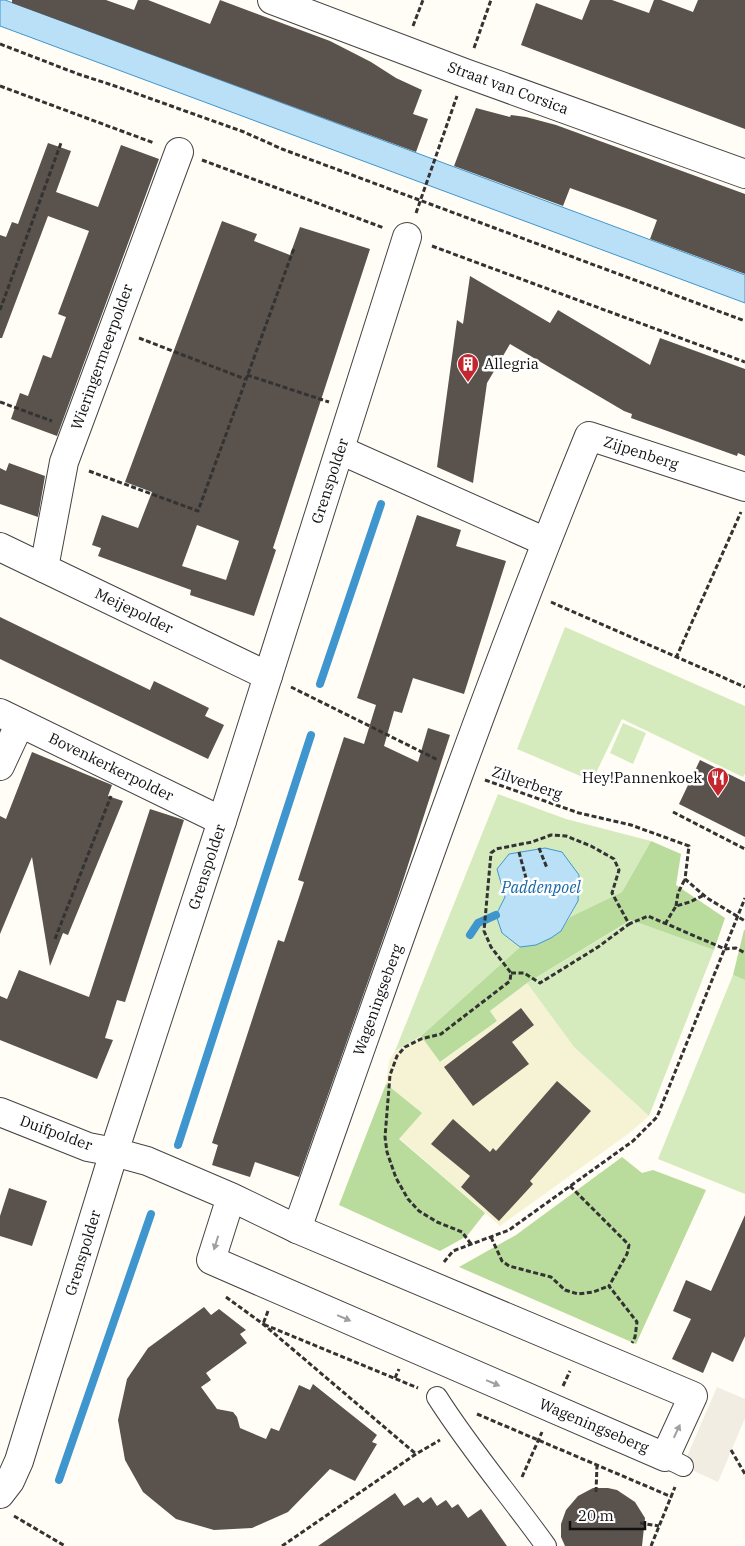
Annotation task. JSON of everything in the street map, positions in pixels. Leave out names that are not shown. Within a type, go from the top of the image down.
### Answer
[{"type":"street","name":"Straat van Corsica","points":[[272,0],[465,73],[745,174]]},
{"type":"street","name":"Wieringermeerpolder","points":[[44,568],[64,462],[179,152]]},
{"type":"street","name":"Grenspolder","points":[[5,1503],[10,1481],[19,1461],[114,1152],[222,820],[407,237]]},
{"type":"street","name":"Zijpenberg","points":[[460,771],[526,591],[589,436],[743,499]]},
{"type":"street","points":[[340,450],[546,542]]},
{"type":"street","name":"Meijepolder","points":[[0,547],[268,676]]},
{"type":"street","points":[[0,766],[10,718]]},
{"type":"street","name":"Bovenkerkerpolder","points":[[10,718],[222,820]]},
{"type":"street","name":"Wageningseberg","points":[[297,1229],[460,771]]},
{"type":"street","name":"Duifpolder","points":[[0,1112],[88,1147],[114,1152]]},
{"type":"street","name":"Wageningseberg","points":[[114,1152],[147,1161],[230,1197],[297,1229],[692,1396],[674,1461],[211,1260],[230,1197]]},
{"type":"street","points":[[437,1396],[458,1429],[546,1546]]},
{"type":"path","points":[[420,199],[491,0]]},
{"type":"path","points":[[0,44],[78,74],[244,132],[282,149],[745,321]]},
{"type":"path","points":[[0,310],[61,143]]},
{"type":"path","points":[[407,237],[745,362]]},
{"type":"path","points":[[64,462],[198,511],[294,248]]},
{"type":"path","points":[[113,328],[246,377],[352,409]]},
{"type":"path","points":[[0,402],[76,430]]},
{"type":"path","points":[[676,658],[743,499]]},
{"type":"path","points":[[526,591],[745,687]]},
{"type":"path","name":"Zilverberg","points":[[268,676],[460,771],[579,813],[631,825],[689,846],[684,879]]},
{"type":"path","points":[[55,939],[121,771]]},
{"type":"path","points":[[672,812],[745,849]]},
{"type":"path","points":[[472,1244],[462,1232],[437,1222],[418,1211],[408,1199],[396,1178],[387,1152],[385,1137],[390,1075],[397,1056],[405,1047],[421,1038],[441,1034],[510,981],[511,974],[491,947],[484,931],[491,854],[496,849],[532,842],[550,835],[566,836],[591,846],[614,859],[619,870],[612,893],[628,924]]},
{"type":"path","points":[[539,848],[547,868]]},
{"type":"path","points":[[519,852],[526,878]]},
{"type":"path","points":[[665,924],[676,906],[678,893],[684,879],[704,896],[745,921]]},
{"type":"path","points":[[676,906],[704,896]]},
{"type":"path","points":[[431,1285],[439,1268],[453,1251],[509,1230],[633,1142],[658,1117],[745,898]]},
{"type":"path","points":[[511,974],[524,973],[540,983],[598,947],[628,924],[648,916],[724,949],[736,948],[745,954]]},
{"type":"path","points":[[491,1237],[502,1261],[509,1266],[551,1277],[565,1290],[578,1294],[593,1292],[609,1286],[627,1254],[629,1245],[570,1186]]},
{"type":"path","points":[[609,1286],[637,1322],[635,1337]]},
{"type":"path","points":[[224,1296],[263,1324],[416,1454]]},
{"type":"path","points":[[395,1378],[409,1346]]},
{"type":"path","points":[[282,1546],[416,1454],[458,1429]]},
{"type":"path","points":[[731,1450],[745,1474]]},
{"type":"path","points":[[651,1546],[659,1526],[674,1461]]},
{"type":"path","points":[[596,1492],[597,1465]]},
{"type":"path","points":[[5,1503],[44,1535],[65,1546]]},
{"type":"path","points":[[640,1523],[659,1526]]},
{"type":"shaded area","points":[[527,983],[574,1047],[649,1116],[628,1134],[500,1226],[399,1138],[386,1084],[389,1061],[395,1051],[421,1036],[441,1062],[497,1021],[490,1011]]},
{"type":"shaded area","points":[[717,1387],[745,1399],[745,1418],[718,1482],[683,1466]]},
{"type":"green space","points":[[565,627],[745,706],[745,774],[743,777],[622,719],[592,781],[517,749]]},
{"type":"green space","points":[[623,723],[646,733],[633,764],[610,753]]},
{"type":"green space","points":[[498,794],[566,819],[651,841],[622,892],[570,917],[578,901],[545,848],[509,854],[497,869],[505,897],[496,915],[502,933],[520,947],[421,1036],[395,1051]]},
{"type":"green space","points":[[651,841],[681,854],[676,885],[725,918],[714,950],[631,920],[527,983],[490,1011],[497,1021],[440,1062],[421,1036],[520,947],[536,945],[561,931],[570,917],[622,892]]},
{"type":"green space","points":[[632,920],[714,950],[649,1116],[574,1047],[527,983]]},
{"type":"green space","points":[[745,930],[745,980],[733,975]]},
{"type":"green space","points":[[733,975],[745,980],[745,1194],[658,1159]]},
{"type":"green space","points":[[386,1084],[422,1113],[399,1139],[485,1213],[467,1236],[440,1251],[339,1205]]},
{"type":"green space","points":[[622,1157],[642,1173],[653,1170],[706,1190],[636,1344],[459,1267],[516,1235]]},
{"type":"water","points":[[0,0],[5,0],[745,275],[745,303],[0,26]]},
{"type":"water","name":"Paddenpoel","points":[[545,848],[562,852],[579,875],[578,901],[561,931],[536,945],[520,947],[502,933],[496,915],[505,897],[497,869],[509,854]]},
{"type":"building","points":[[12,0],[106,0],[134,10],[138,0],[148,0],[210,24],[220,0],[330,41],[371,62],[396,78],[422,90],[413,114],[428,119],[416,152],[12,3]]},
{"type":"building","points":[[590,0],[612,0],[649,13],[654,0],[661,0],[693,12],[698,0],[745,0],[745,129],[521,45],[536,3],[582,20]]},
{"type":"building","points":[[476,108],[510,117],[511,115],[526,117],[556,125],[745,194],[745,274],[650,239],[657,220],[631,210],[570,188],[563,206],[454,166]]},
{"type":"building","points":[[48,143],[71,151],[56,192],[98,207],[121,145],[159,159],[57,436],[11,419],[20,393],[28,396],[43,355],[51,358],[66,317],[58,314],[89,231],[48,216],[2,338],[0,338],[0,235],[6,237],[12,222],[18,224]]},
{"type":"building","points":[[222,221],[257,234],[254,241],[290,255],[300,227],[370,249],[273,548],[276,550],[254,616],[190,595],[191,590],[98,556],[101,548],[92,545],[102,515],[138,528],[152,492],[125,482]],"holes":[[[197,525],[239,541],[226,580],[182,566]]]},
{"type":"building","points":[[470,276],[550,323],[558,310],[650,365],[660,338],[745,369],[745,456],[738,453],[737,456],[631,418],[632,414],[510,344],[487,383],[473,483],[437,467],[457,320],[463,324]]},
{"type":"building","points":[[9,463],[45,476],[38,517],[0,504],[0,468],[6,471]]},
{"type":"building","points":[[417,515],[461,530],[456,546],[506,561],[464,694],[413,678],[402,713],[394,711],[384,746],[418,762],[428,728],[450,735],[398,896],[299,1177],[255,1162],[250,1177],[212,1165],[218,1145],[212,1143],[278,940],[284,942],[304,882],[298,880],[344,737],[364,744],[376,705],[357,698]]},
{"type":"building","points":[[0,617],[150,690],[154,681],[209,708],[205,716],[224,725],[208,759],[0,659]]},
{"type":"building","points":[[32,752],[112,785],[108,796],[123,801],[68,935],[63,933],[50,966],[32,857],[0,934],[0,816],[6,819]]},
{"type":"building","points":[[700,760],[745,782],[745,837],[679,804]]},
{"type":"building","points":[[150,809],[184,820],[125,1002],[117,1000],[105,1038],[113,1040],[97,1079],[0,1040],[0,996],[7,999],[19,970],[89,997]]},
{"type":"building","points":[[521,1008],[534,1025],[512,1042],[529,1064],[473,1106],[444,1067]]},
{"type":"building","points":[[557,1081],[591,1111],[530,1181],[533,1184],[499,1221],[461,1187],[470,1176],[431,1144],[453,1119],[490,1152],[493,1148],[496,1151]]},
{"type":"building","points":[[9,1188],[47,1201],[32,1246],[0,1236],[0,1216]]},
{"type":"building","points":[[745,1215],[745,1336],[733,1362],[712,1352],[703,1373],[672,1359],[691,1319],[673,1311],[686,1280],[711,1291]]},
{"type":"building","points":[[204,1307],[211,1315],[219,1309],[246,1330],[240,1334],[247,1343],[206,1373],[211,1380],[201,1387],[217,1409],[233,1412],[237,1417],[240,1428],[266,1439],[271,1428],[279,1431],[299,1385],[310,1390],[313,1384],[377,1435],[372,1442],[377,1444],[355,1481],[330,1469],[288,1512],[252,1528],[214,1530],[176,1519],[143,1492],[125,1460],[118,1420],[127,1379],[148,1348]]},
{"type":"building","points":[[593,1488],[617,1490],[635,1502],[645,1518],[642,1546],[565,1546],[561,1537],[561,1524],[566,1510],[578,1496]]},
{"type":"building","points":[[395,1493],[404,1506],[418,1497],[423,1503],[431,1497],[437,1506],[446,1500],[452,1508],[458,1504],[468,1518],[481,1509],[507,1546],[318,1546]]},
{"type":"waterway","points":[[320,684],[381,504]]},
{"type":"waterway","points":[[178,1145],[311,735]]},
{"type":"waterway","points":[[470,935],[478,923],[496,915]]},
{"type":"waterway","points":[[59,1480],[151,1214]]},
{"type":"place","name":"Allegria","points":[[468,383]]},
{"type":"place","name":"Hey!Pannenkoek","points":[[718,797]]}]
